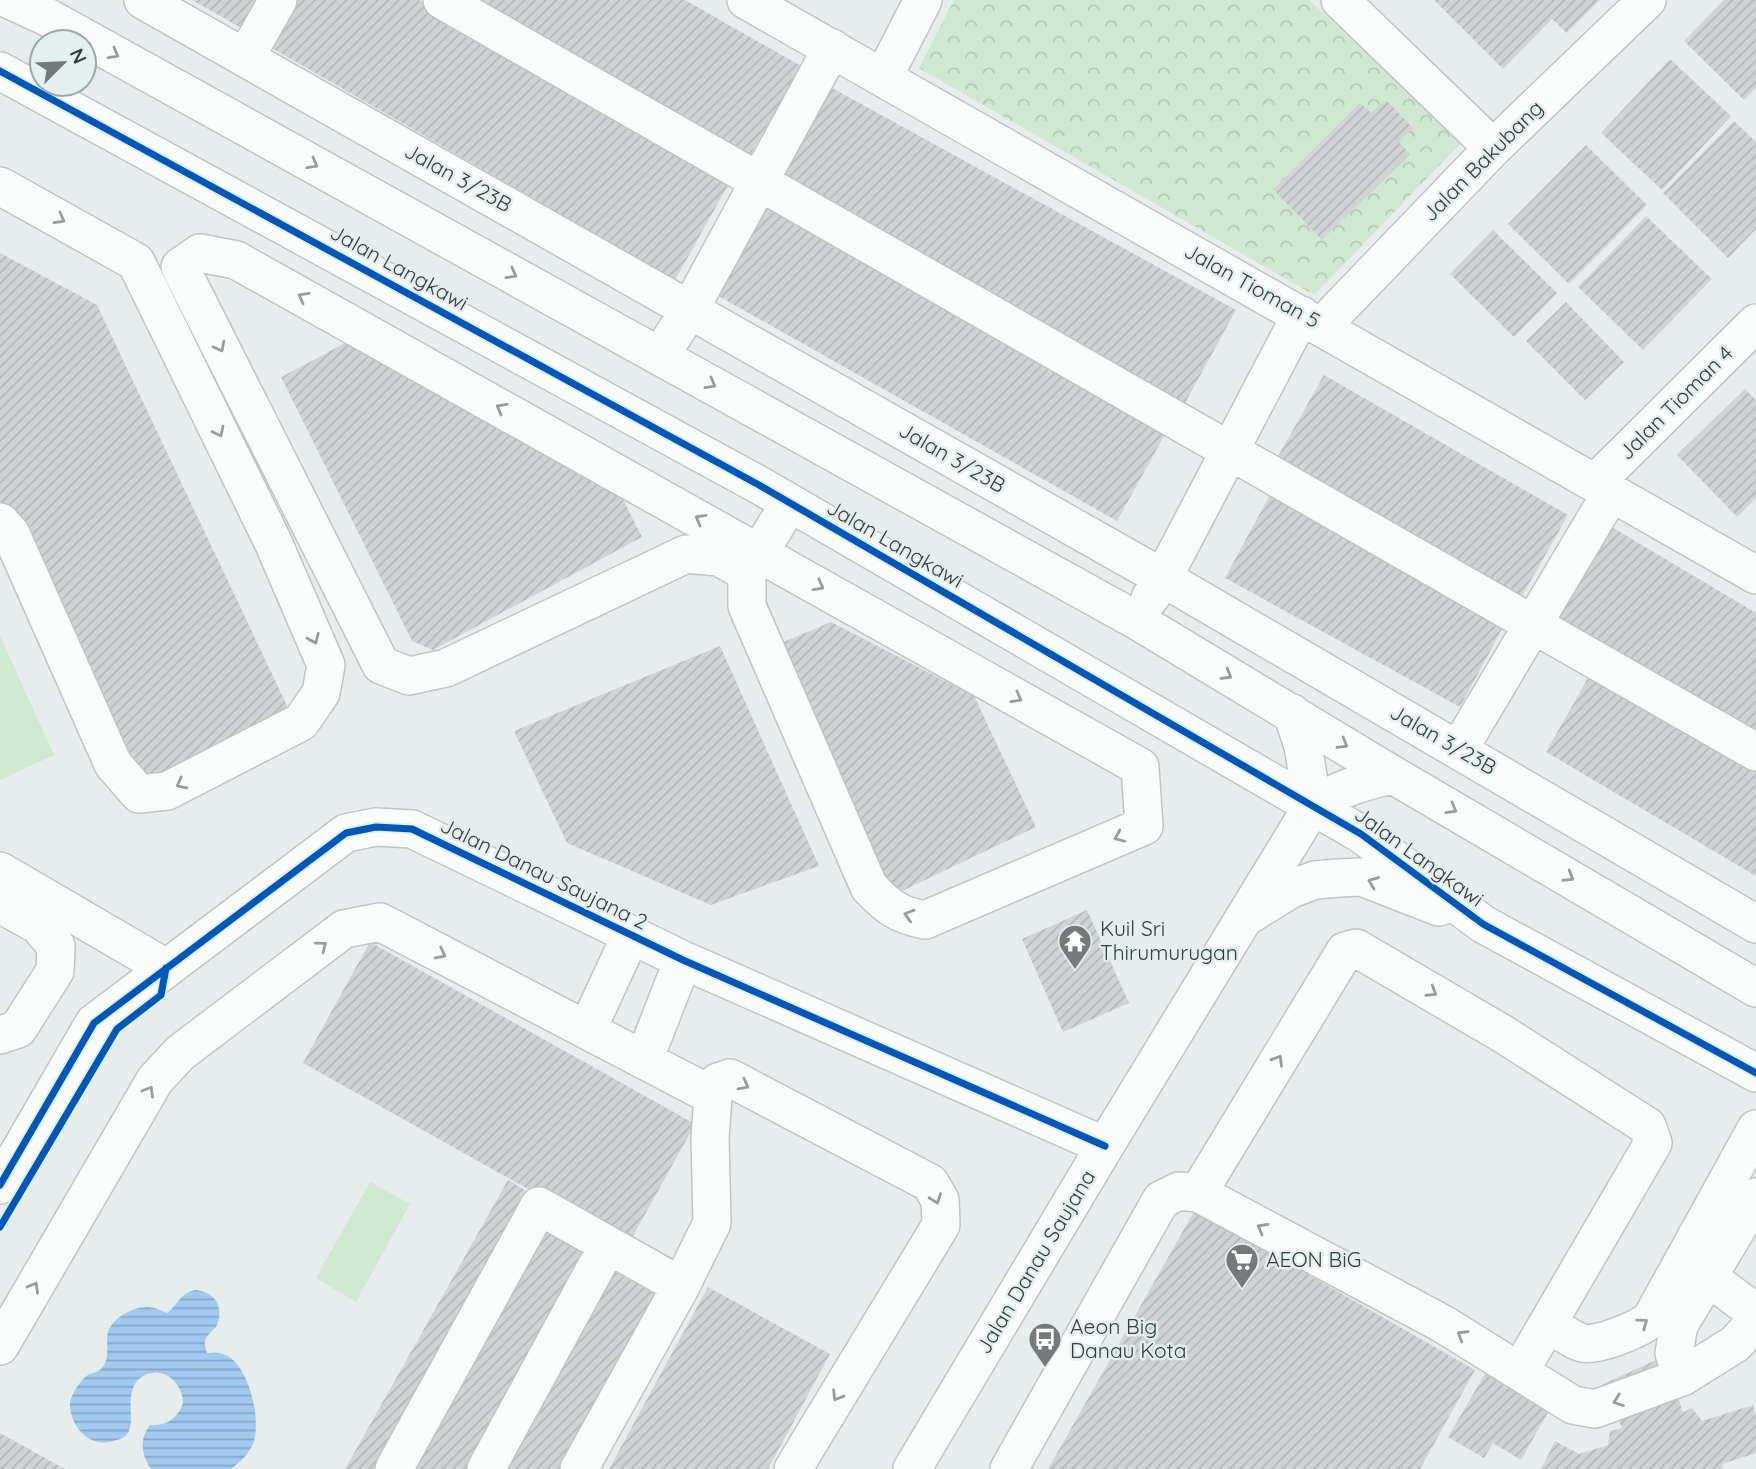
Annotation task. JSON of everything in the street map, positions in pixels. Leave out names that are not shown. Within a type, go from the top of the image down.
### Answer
[{"type":"street","points":[[10,0],[35,8],[1136,620],[1756,988]]},
{"type":"street","name":"Jalan 3/23B","points":[[143,0],[1163,578],[1756,924]]},
{"type":"street","points":[[245,58],[278,0]]},
{"type":"street","points":[[442,0],[1756,752]]},
{"type":"street","name":"Jalan Tioman 5","points":[[746,0],[1756,575]]},
{"type":"street","points":[[883,78],[923,0]]},
{"type":"street","points":[[1340,0],[1493,148]]},
{"type":"street","name":"Jalan Bakubang","points":[[1136,620],[1163,578],[1231,450],[1312,321],[1493,148],[1628,6]]},
{"type":"street","points":[[660,356],[690,309],[832,48]]},
{"type":"street","name":"Jalan Langkawi","points":[[5,83],[789,503],[1361,834],[1483,924],[1756,1073]]},
{"type":"street","points":[[0,186],[136,262],[273,542],[326,665],[321,693],[301,722],[167,791],[139,794],[113,764],[11,534],[0,522]]},
{"type":"street","points":[[753,563],[686,554],[446,668],[409,676],[381,665],[180,267],[200,253],[236,260],[753,563],[1140,767],[1144,826],[925,920],[904,916],[885,904],[869,887],[747,606],[753,563],[789,503]]},
{"type":"street","name":"Jalan Tioman 4","points":[[1459,749],[1532,624],[1603,488],[1756,323]]},
{"type":"street","points":[[1292,713],[1303,746],[1313,805],[1351,785],[1394,775]]},
{"type":"street","name":"Jalan Danau Saujana","points":[[912,1469],[1313,805]]},
{"type":"street","name":"Jalan Danau Saujana 2","points":[[0,1185],[94,1023],[346,834],[376,827],[412,829],[683,960],[1105,1146]]},
{"type":"street","points":[[0,871],[166,968]]},
{"type":"street","points":[[1246,917],[1315,880],[1362,877],[1483,924]]},
{"type":"street","points":[[0,904],[38,925],[56,946],[55,971],[18,1029],[0,1035]]},
{"type":"street","points":[[0,1346],[155,1080],[180,1053],[344,929],[380,922],[713,1096]]},
{"type":"street","points":[[587,1030],[631,935]]},
{"type":"street","points":[[1198,1193],[1339,958],[1345,951],[1356,948],[1503,1034],[1647,1126],[1653,1143],[1520,1371]]},
{"type":"street","points":[[644,1060],[683,960]]},
{"type":"street","points":[[579,1469],[681,1286],[712,1223],[709,1138],[713,1096],[718,1082],[730,1078],[930,1183],[940,1200],[942,1225],[793,1469]]},
{"type":"street","points":[[1548,1323],[1580,1343],[1592,1344],[1643,1326],[1651,1319],[1756,1129]]},
{"type":"street","points":[[1009,1469],[1161,1200],[1179,1191],[1198,1193],[1443,1324],[1573,1405],[1595,1409],[1682,1377],[1735,1344],[1756,1321]]},
{"type":"street","points":[[1682,1377],[1674,1353],[1679,1325],[1756,1197]]},
{"type":"street","points":[[394,1469],[539,1206],[681,1286]]},
{"type":"street","points":[[486,1469],[608,1245]]},
{"type":"street","points":[[1708,1277],[1756,1313]]},
{"type":"street","points":[[1580,1343],[1570,1370],[1574,1397],[1580,1406]]},
{"type":"green space","points":[[954,0],[1309,0],[1462,142],[1314,295],[919,68]]},
{"type":"green space","points":[[0,636],[54,755],[0,780]]},
{"type":"green space","points":[[370,1182],[410,1204],[356,1302],[316,1278]]},
{"type":"water","points":[[195,1290],[208,1294],[219,1307],[219,1320],[205,1341],[207,1353],[221,1353],[232,1359],[240,1368],[251,1393],[254,1408],[256,1421],[253,1444],[231,1469],[151,1469],[143,1447],[146,1431],[150,1425],[171,1420],[183,1403],[179,1388],[168,1376],[154,1372],[139,1379],[134,1385],[130,1429],[123,1438],[117,1440],[97,1442],[90,1439],[74,1422],[70,1403],[82,1381],[105,1364],[108,1332],[118,1318],[141,1308],[167,1313],[182,1296]]},
{"type":"building","points":[[192,0],[259,0],[243,29]]},
{"type":"building","points":[[291,0],[419,0],[731,180],[675,280],[265,44]]},
{"type":"building","points":[[468,0],[685,0],[801,66],[747,161]]},
{"type":"building","points":[[1434,0],[1600,0],[1567,33],[1552,19],[1503,69]]},
{"type":"building","points":[[1724,0],[1756,0],[1756,88],[1744,100],[1684,41]]},
{"type":"building","points":[[1670,59],[1731,116],[1662,190],[1601,133]]},
{"type":"building","points":[[823,83],[1236,310],[1185,403],[773,177]]},
{"type":"building","points":[[1386,100],[1413,128],[1399,142],[1410,154],[1322,240],[1273,189],[1360,103],[1371,113]]},
{"type":"building","points":[[1734,121],[1756,142],[1756,229],[1728,258],[1663,193]]},
{"type":"building","points":[[1586,145],[1647,205],[1569,284],[1508,224]]},
{"type":"building","points":[[756,197],[1168,429],[1117,521],[706,289]]},
{"type":"building","points":[[1646,216],[1712,279],[1643,350],[1578,287]]},
{"type":"building","points":[[1493,230],[1557,293],[1514,337],[1450,274]]},
{"type":"building","points":[[0,253],[97,305],[292,716],[144,788],[0,503]]},
{"type":"building","points":[[1566,302],[1624,362],[1585,400],[1526,341]]},
{"type":"building","points":[[353,339],[617,488],[642,537],[433,650],[412,641],[281,377]]},
{"type":"building","points":[[1324,375],[1568,515],[1517,605],[1273,465]]},
{"type":"building","points":[[1745,389],[1756,400],[1756,498],[1737,517],[1677,455]]},
{"type":"building","points":[[1272,491],[1507,620],[1460,707],[1225,578]]},
{"type":"building","points":[[1600,520],[1756,613],[1756,741],[1544,615]]},
{"type":"building","points":[[831,622],[974,696],[1036,827],[902,891],[886,885],[781,643]]},
{"type":"building","points":[[720,646],[819,866],[711,905],[567,843],[514,731]]},
{"type":"building","points":[[1592,671],[1756,767],[1756,876],[1546,752]]},
{"type":"building","name":"Kuil Sri Thirumurugan","points":[[1087,910],[1129,1003],[1063,1032],[1022,939]]},
{"type":"building","points":[[370,942],[695,1124],[628,1245],[303,1063]]},
{"type":"building","points":[[508,1180],[530,1193],[374,1469],[345,1469]]},
{"type":"building","name":"AEON BiG","points":[[1195,1210],[1475,1370],[1420,1469],[1048,1469]]},
{"type":"building","points":[[544,1230],[591,1256],[474,1469],[414,1469]]},
{"type":"building","points":[[613,1271],[660,1297],[566,1469],[505,1469]]},
{"type":"building","points":[[708,1287],[830,1354],[768,1469],[609,1469]]},
{"type":"building","points":[[1663,1357],[1683,1412],[1692,1408],[1702,1421],[1753,1405],[1756,1416],[1756,1453],[1722,1464],[1723,1469],[1541,1469],[1555,1441],[1579,1454],[1608,1445],[1610,1431],[1622,1428],[1603,1384]]},
{"type":"building","points":[[1486,1372],[1550,1409],[1521,1460],[1493,1443],[1484,1458],[1448,1437]]},
{"type":"building","points":[[0,1433],[65,1469],[0,1469]]},
{"type":"cycle path","points":[[0,71],[759,485],[1361,834],[1483,924],[1756,1073]]},
{"type":"cycle path","points":[[0,1185],[94,1023],[346,833],[376,827],[412,829],[683,960],[1105,1146]]},
{"type":"cycle path","points":[[0,1227],[117,1029],[161,995],[166,968]]},
{"type":"place","name":"Kuil Sri Thirumurugan","points":[[1075,971]]},
{"type":"place","name":"AEON BiG","points":[[1242,1290]]},
{"type":"place","name":"Aeon Big Danau Kota","points":[[1045,1369]]}]
